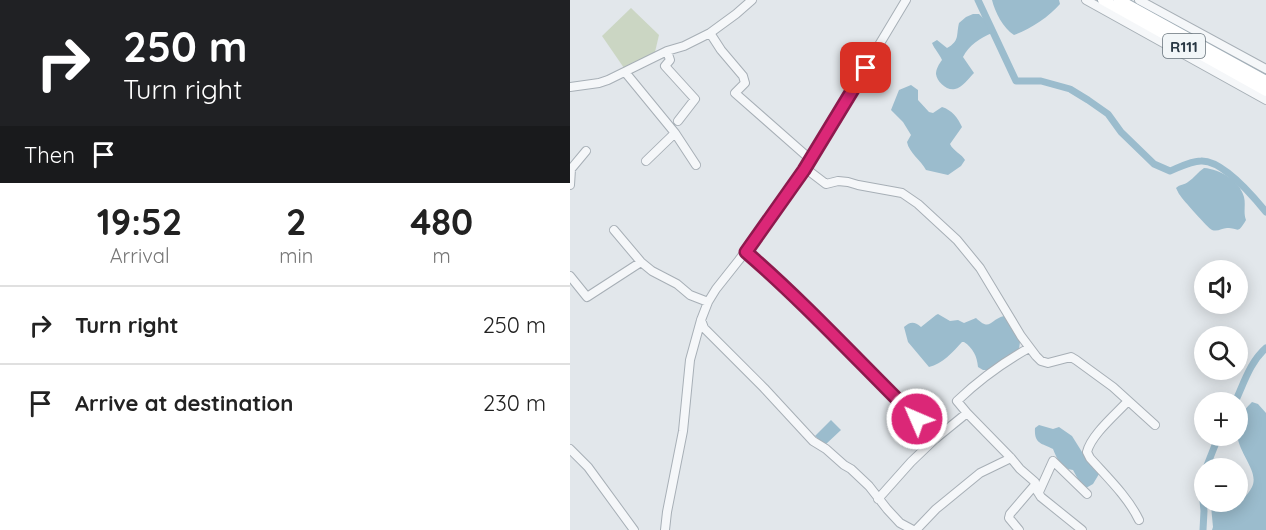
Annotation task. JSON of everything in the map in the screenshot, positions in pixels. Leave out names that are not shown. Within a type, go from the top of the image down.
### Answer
[{"type":"main road","name":"R111","points":[[1103,0],[1117,4],[1266,81]]},
{"type":"main road","name":"R111","points":[[1117,4],[1266,91]]},
{"type":"street","points":[[570,87],[598,83],[626,72],[667,51],[684,46],[710,33],[752,0]]},
{"type":"street","points":[[665,530],[683,431],[690,360],[700,320],[708,302],[746,252],[810,159],[906,0]]},
{"type":"street","points":[[1086,0],[1117,4],[1266,100]]},
{"type":"street","points":[[1139,0],[1266,69]]},
{"type":"street","points":[[710,33],[743,76],[745,83],[735,93],[810,159]]},
{"type":"street","points":[[667,51],[670,60],[665,66],[695,99],[678,121]]},
{"type":"street","points":[[626,72],[675,133],[696,165]]},
{"type":"street","points":[[646,161],[675,133]]},
{"type":"street","points":[[570,185],[571,169],[586,151]]},
{"type":"street","points":[[804,168],[826,184],[848,182],[902,193],[923,208],[957,240],[980,268],[1029,348],[1041,361],[1048,363],[1071,357],[1128,401],[1155,426]]},
{"type":"street","points":[[614,230],[652,272],[677,284],[690,295],[708,302]]},
{"type":"street","points":[[746,252],[826,327],[935,439]]},
{"type":"street","points":[[570,276],[587,297],[641,262]]},
{"type":"street","points":[[700,320],[704,328],[813,441],[826,448],[869,486],[900,523],[914,530],[980,473],[1011,458]]},
{"type":"street","points":[[1029,348],[976,383],[957,401],[1020,470],[1035,482],[1036,489],[1041,496],[1082,530]]},
{"type":"street","points":[[1128,401],[1088,446],[1087,452],[1123,496],[1139,520]]},
{"type":"street","points":[[878,499],[911,462],[967,413]]},
{"type":"street","points":[[570,449],[588,467],[634,530]]},
{"type":"street","points":[[1019,530],[1009,518],[1010,514],[1036,489],[1053,461],[1087,494]]},
{"type":"green space","points":[[631,8],[659,35],[655,52],[624,68],[602,36]]},
{"type":"water","points":[[992,0],[1059,0],[1060,4],[1039,22],[1014,35],[1000,19]]},
{"type":"water","points":[[973,14],[979,14],[984,19],[992,33],[975,42],[963,57],[974,73],[960,87],[949,89],[938,80],[936,74],[942,60],[932,43],[937,40],[947,48],[954,43],[957,37],[959,23]]},
{"type":"water","points":[[911,85],[918,90],[918,100],[929,112],[933,113],[942,107],[946,108],[962,127],[950,144],[965,160],[961,166],[948,175],[926,170],[908,146],[907,142],[911,135],[903,122],[891,110],[899,90]]},
{"type":"water","points":[[1204,168],[1229,177],[1242,191],[1246,220],[1238,230],[1227,228],[1212,230],[1179,194],[1176,188],[1188,182]]},
{"type":"water","points":[[938,314],[950,321],[958,320],[964,323],[976,318],[987,325],[1004,316],[1020,342],[1019,349],[988,370],[983,370],[978,367],[972,350],[962,342],[951,354],[929,367],[908,342],[904,327],[912,323],[921,327]]},
{"type":"water","points":[[1252,402],[1258,404],[1266,413],[1266,530],[1212,530],[1212,512],[1248,512],[1248,492],[1254,478],[1248,458],[1241,446],[1248,446],[1248,407]]},
{"type":"water","points":[[831,420],[841,430],[825,445],[815,436]]},
{"type":"water","points":[[1039,425],[1053,429],[1059,427],[1072,436],[1082,452],[1099,471],[1093,484],[1086,488],[1073,470],[1065,468],[1060,463],[1053,449],[1037,440],[1035,428]]},
{"type":"waterway","points":[[978,0],[1016,81],[1041,81],[1070,89],[1108,114],[1121,132],[1154,164],[1170,171],[1197,161],[1210,162],[1219,166],[1237,180],[1266,212]]},
{"type":"waterway","points":[[1240,392],[1252,366],[1266,348]]},
{"type":"waterway","points":[[1210,458],[1215,446]]},
{"type":"waterway","points":[[1203,530],[1204,512]]},
{"type":"route","points":[[866,68],[804,170],[746,252],[790,291],[917,419]]}]
